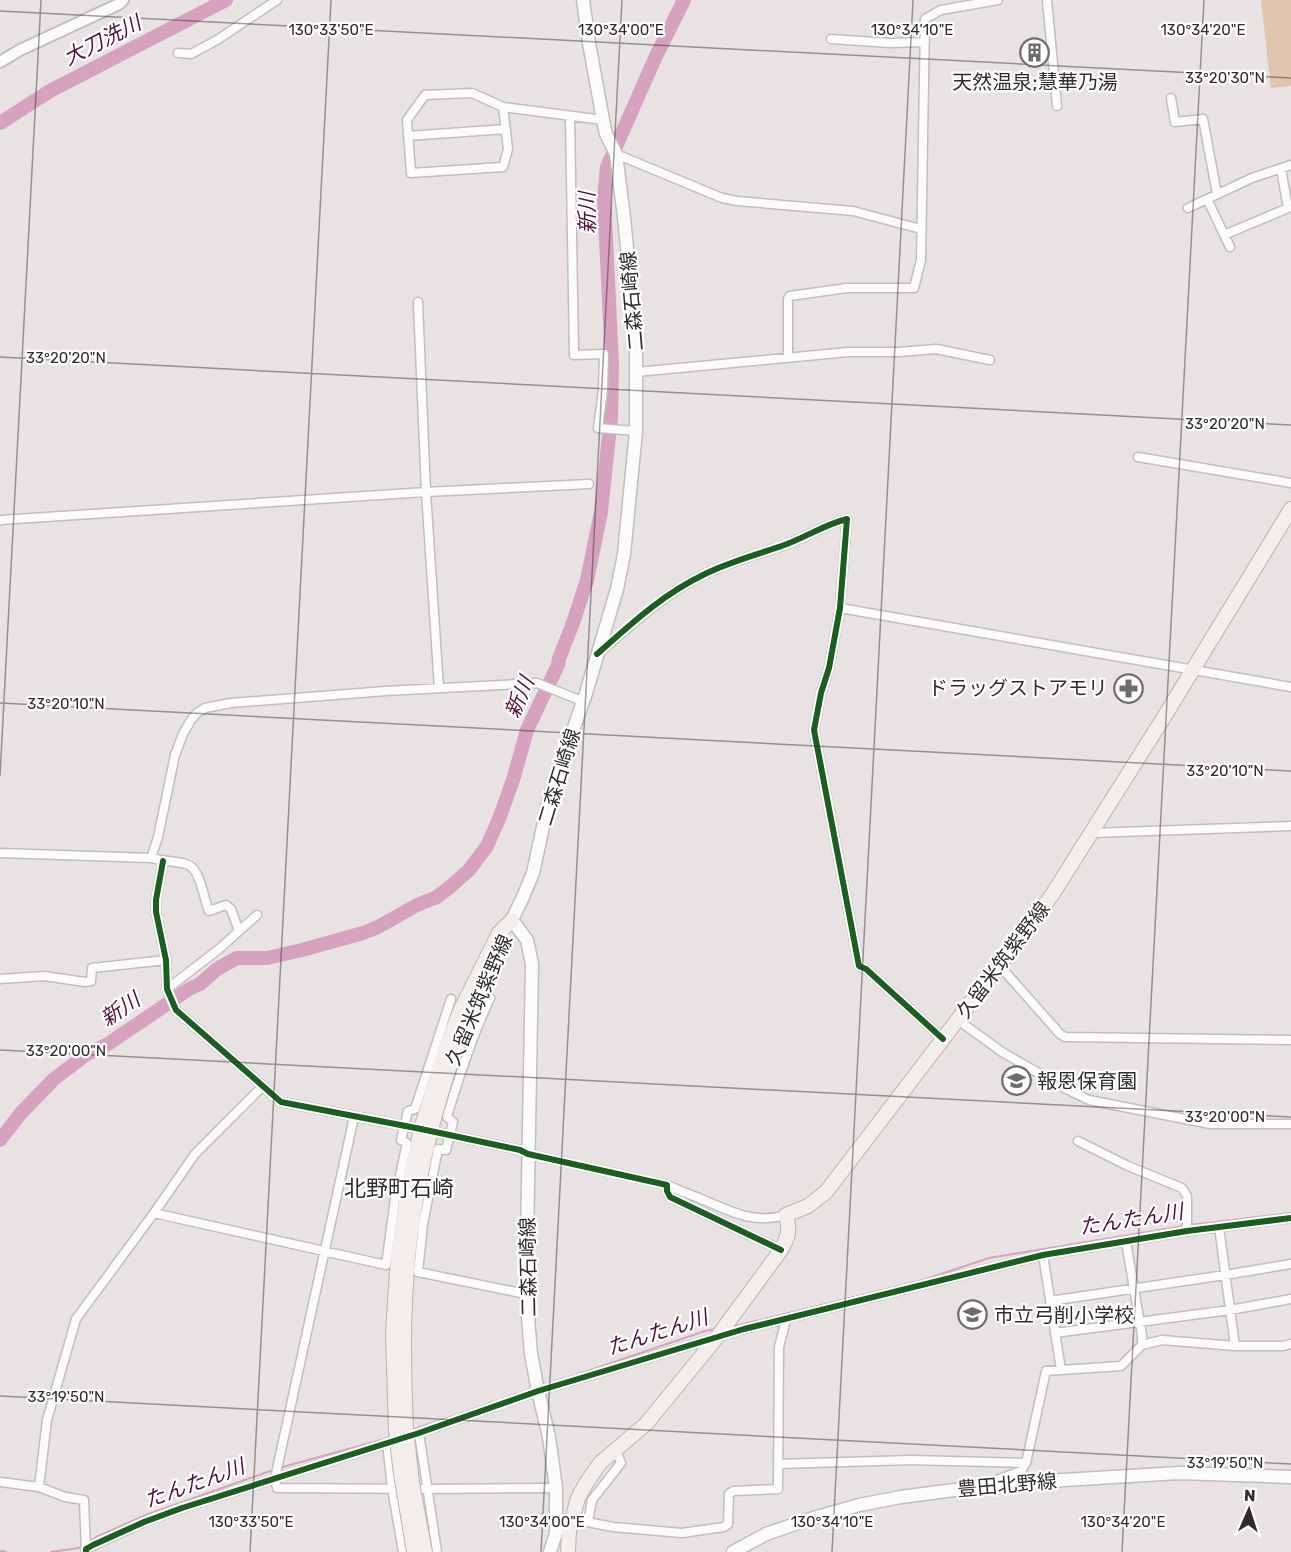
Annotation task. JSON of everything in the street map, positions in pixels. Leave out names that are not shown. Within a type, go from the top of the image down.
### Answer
[{"type":"main road","name":"二森石崎線","points":[[550,1552],[561,1518],[549,1437],[531,1354],[526,1294],[532,964],[527,940],[512,920],[533,873],[549,800],[573,734],[617,589],[621,572],[636,431],[637,372],[624,217],[616,154],[606,134],[603,120],[584,0]]},
{"type":"main road","name":"久留米筑紫野線","points":[[786,1215],[808,1206],[826,1192],[1052,895],[1291,509]]},
{"type":"main road","name":"久留米筑紫野線","points":[[425,1552],[412,1483],[407,1430],[404,1324],[413,1217],[426,1130],[465,1025],[506,938],[512,920]]},
{"type":"main road","points":[[568,1552],[569,1531],[578,1498],[587,1482],[600,1463],[646,1424],[727,1323],[781,1250],[789,1231],[786,1215]]},
{"type":"main road","name":"久留米筑紫野線","points":[[407,1430],[401,1474],[414,1552]]},
{"type":"main road","name":"豊田北野線","points":[[733,1552],[766,1534],[810,1519],[859,1505],[901,1497],[1047,1481],[1179,1473],[1291,1477]]},
{"type":"street","points":[[0,62],[123,0]]},
{"type":"street","points":[[178,53],[191,54],[218,40],[277,0]]},
{"type":"street","points":[[788,358],[788,299],[790,296],[848,288],[914,288],[921,260],[925,19],[941,10],[998,0]]},
{"type":"street","points":[[1047,0],[1058,106]]},
{"type":"street","points":[[831,39],[891,43],[925,42]]},
{"type":"street","points":[[504,107],[508,148],[503,167],[411,173],[407,120],[425,95],[472,93],[504,107],[603,120]]},
{"type":"street","points":[[1170,98],[1175,122],[1203,119],[1217,194]]},
{"type":"street","points":[[570,116],[574,355],[604,354],[603,390],[598,428],[636,431]]},
{"type":"street","points":[[408,136],[506,129]]},
{"type":"street","points":[[616,154],[722,198],[853,211],[921,229]]},
{"type":"street","points":[[1188,208],[1252,178],[1291,165]]},
{"type":"street","points":[[1224,235],[1288,208],[1281,169]]},
{"type":"street","points":[[1207,199],[1230,247]]},
{"type":"street","points":[[418,302],[426,492],[439,688]]},
{"type":"street","points":[[637,372],[848,352],[936,349],[990,360]]},
{"type":"street","points":[[1138,457],[1291,483]]},
{"type":"street","points":[[0,520],[426,492],[589,484]]},
{"type":"street","points":[[597,654],[649,608],[678,588],[707,573],[790,543],[821,527],[847,519],[840,608],[830,668],[821,693],[814,730],[859,966],[866,969],[944,1039]]},
{"type":"street","points":[[840,608],[1291,687]]},
{"type":"street","points":[[152,858],[175,755],[183,734],[197,713],[205,708],[231,703],[386,690],[537,683],[582,701]]},
{"type":"street","points":[[1090,833],[1291,826]]},
{"type":"street","points":[[0,853],[152,858],[188,865],[194,868],[209,911],[226,905],[231,909],[239,931]]},
{"type":"street","points":[[163,861],[156,912],[166,960],[167,989],[176,1010],[281,1102],[520,1150],[528,1154],[667,1185],[730,1213],[745,1217],[771,1218],[786,1215]]},
{"type":"street","points":[[167,989],[219,949],[257,915]]},
{"type":"street","points":[[0,979],[44,976],[85,982],[91,981],[92,968],[166,960]]},
{"type":"street","points":[[999,965],[1065,1037],[1291,1040]]},
{"type":"street","points":[[490,998],[475,1030],[447,1117],[453,1122],[446,1150],[438,1149],[423,1224],[418,1272],[526,1294]]},
{"type":"street","points":[[154,1213],[387,1265],[395,1198],[407,1143],[401,1140],[408,1111],[415,1109],[451,999]]},
{"type":"street","points":[[958,1020],[1002,1053],[1089,1100],[1210,1124],[1291,1124]]},
{"type":"street","points":[[39,1488],[47,1420],[76,1319],[195,1154],[263,1086]]},
{"type":"street","points":[[354,1117],[274,1478],[277,1488],[556,1488]]},
{"type":"street","points":[[1078,1141],[1128,1166],[1182,1188],[1187,1196],[1187,1230]]},
{"type":"street","points":[[667,1185],[670,1197],[781,1250]]},
{"type":"street","points":[[0,1482],[39,1488],[65,1497],[84,1500],[86,1550],[144,1522],[387,1443],[407,1430],[717,1336],[1043,1255],[1187,1230],[1291,1218]]},
{"type":"street","points":[[1219,1227],[1235,1346]]},
{"type":"street","points":[[1126,1242],[1142,1345]]},
{"type":"street","points":[[1043,1255],[1061,1370]]},
{"type":"street","points":[[1050,1301],[1291,1264]]},
{"type":"street","points":[[1055,1333],[1230,1310],[1291,1299]]},
{"type":"street","points":[[577,1520],[613,1527],[682,1533],[724,1527],[728,1524],[729,1494],[733,1491],[778,1489],[779,1347],[786,1320]]},
{"type":"street","points":[[980,1487],[1021,1471],[1026,1463],[1046,1371],[1121,1366],[1142,1345],[1162,1340],[1235,1346],[1291,1344]]},
{"type":"street","points":[[407,1430],[427,1489],[437,1552]]},
{"type":"street","points":[[387,1443],[403,1552]]},
{"type":"street","points":[[588,1522],[592,1500],[621,1463],[616,1450]]},
{"type":"street","points":[[778,1464],[910,1460],[1026,1463]]},
{"type":"shaded area","points":[[1261,0],[1291,0],[1291,86],[1271,88]]},
{"type":"waterway","name":"大刀洗川","points":[[0,123],[50,91],[226,0]]},
{"type":"waterway","name":"新川","points":[[0,1140],[21,1113],[54,1079],[87,1054],[108,1044],[189,989],[200,984],[217,969],[237,958],[267,958],[378,927],[417,905],[437,897],[469,870],[487,846],[513,780],[527,730],[558,665],[574,620],[587,580],[601,512],[611,417],[612,364],[604,198],[607,167],[656,56],[684,0]]},
{"type":"waterway","name":"たんたん川","points":[[1190,1225],[1291,1213]]},
{"type":"waterway","name":"たんたん川","points":[[731,1327],[920,1281],[989,1258],[1184,1226]]},
{"type":"waterway","name":"たんたん川","points":[[576,1375],[716,1329]]},
{"type":"waterway","name":"たんたん川","points":[[411,1430],[457,1415]]},
{"type":"waterway","name":"たんたん川","points":[[279,1468],[392,1437]]},
{"type":"waterway","name":"たんたん川","points":[[89,1542],[146,1515],[273,1470]]},
{"type":"waterway","name":"たんたん川","points":[[51,1552],[79,1548],[84,1545]]},
{"type":"waterway","name":"たんたん川","points":[[0,1551],[6,1552]]},
{"type":"cycle path","points":[[597,654],[648,610],[690,582],[725,565],[787,544],[847,519],[840,608],[814,730],[859,966],[866,969],[943,1039]]},
{"type":"cycle path","points":[[163,861],[156,912],[166,960],[167,989],[176,1010],[281,1102],[520,1150],[528,1154],[667,1185],[670,1197],[781,1250]]},
{"type":"cycle path","points":[[86,1552],[86,1549],[93,1545],[182,1508],[419,1433],[538,1391],[744,1329],[1043,1255],[1187,1231],[1291,1218]]},
{"type":"place","name":"天然温泉;慧華乃湯","points":[[1035,52]]},
{"type":"place","name":"ドラッグストアモリ","points":[[1129,688]]},
{"type":"place","name":"報恩保育園","points":[[1016,1081]]},
{"type":"place","name":"市立弓削小学校","points":[[973,1315]]},
{"type":"district","name":"北野町石崎","points":[[399,1188]]}]
